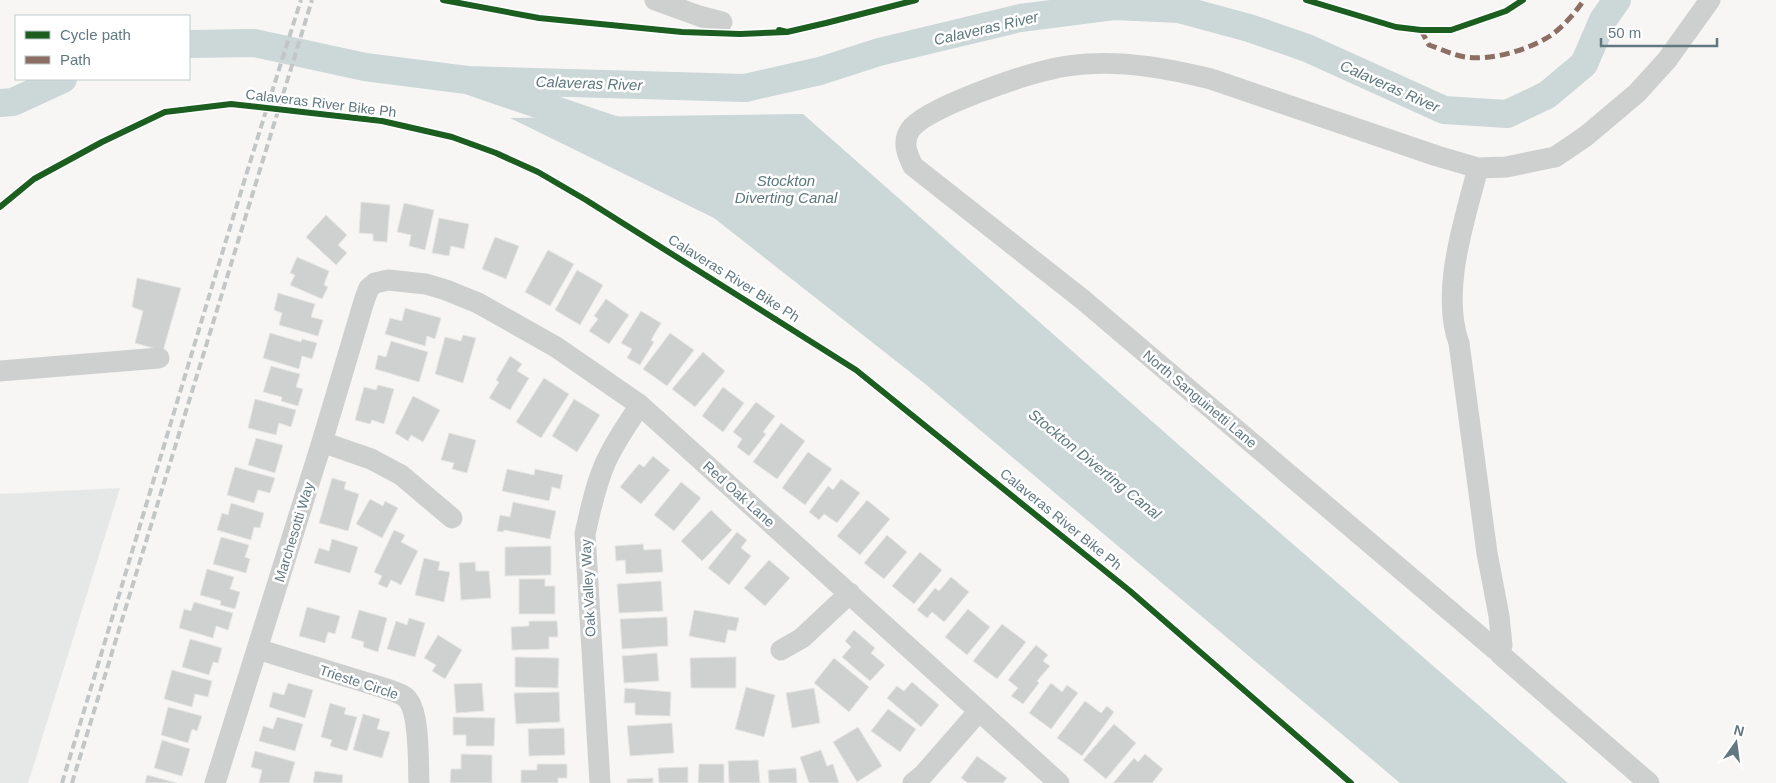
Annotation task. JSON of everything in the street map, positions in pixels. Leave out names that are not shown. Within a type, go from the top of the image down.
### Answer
[{"type":"street","points":[[655,0],[722,22]]},
{"type":"street","points":[[1501,652],[1499,616],[1487,553],[1459,343],[1452,315],[1452,292],[1460,238],[1478,168],[1506,167],[1555,157],[1586,136],[1637,93],[1667,60],[1710,0]]},
{"type":"street","name":"North Sanguinetti Lane","points":[[1478,168],[1437,156],[1211,79],[1149,66],[1112,64],[1086,64],[1054,68],[1023,76],[946,106],[931,114],[916,123],[905,140],[908,155],[913,166],[1082,299],[1496,650],[1501,652],[1649,783]]},
{"type":"street","name":"Red Oak Lane","points":[[375,283],[388,280],[426,284],[478,303],[556,347],[640,405],[1059,783]]},
{"type":"street","name":"Marchesotti Way","points":[[215,783],[365,298],[369,288],[375,283]]},
{"type":"street","points":[[0,371],[159,358]]},
{"type":"street","name":"Oak Valley Way","points":[[600,783],[585,534],[593,498],[604,465],[618,438],[640,405]]},
{"type":"street","points":[[322,442],[371,459],[401,475],[452,518]]},
{"type":"street","points":[[781,650],[802,638],[850,593]]},
{"type":"street","name":"Trieste Circle","points":[[257,649],[387,689],[408,699],[416,720],[419,783]]},
{"type":"street","points":[[913,783],[923,776],[979,711]]},
{"type":"shaded area","points":[[120,488],[28,783],[0,783],[0,494]]},
{"type":"water","name":"Stockton Diverting Canal","points":[[803,114],[1188,453],[1568,783],[1400,783],[924,383],[714,218],[510,118]]},
{"type":"building","points":[[361,202],[390,205],[387,242],[373,241],[373,234],[359,233]]},
{"type":"building","points":[[404,203],[434,210],[425,250],[409,246],[411,235],[397,232]]},
{"type":"building","points":[[326,215],[347,235],[338,245],[347,253],[336,265],[306,237]]},
{"type":"building","points":[[439,218],[469,224],[464,249],[451,246],[449,256],[432,253]]},
{"type":"building","points":[[495,237],[519,246],[506,279],[482,269]]},
{"type":"building","points":[[548,250],[574,264],[550,306],[525,292]]},
{"type":"building","points":[[297,257],[329,271],[324,285],[328,287],[322,299],[290,285],[295,275],[290,273]]},
{"type":"building","points":[[577,270],[603,285],[580,325],[555,310]]},
{"type":"building","points":[[137,278],[181,288],[163,351],[135,343],[143,311],[132,307]]},
{"type":"building","points":[[278,293],[315,304],[311,317],[323,320],[318,336],[279,325],[282,313],[274,310]]},
{"type":"building","points":[[606,299],[629,315],[609,344],[589,331],[598,319],[594,316]]},
{"type":"building","points":[[405,308],[441,318],[435,339],[427,336],[425,346],[385,334],[390,318],[402,321]]},
{"type":"building","points":[[641,311],[661,323],[651,340],[654,342],[640,365],[627,358],[632,349],[621,343]]},
{"type":"building","points":[[270,333],[301,342],[302,339],[317,343],[312,359],[302,356],[299,369],[263,358]]},
{"type":"building","points":[[670,333],[694,350],[667,386],[643,369]]},
{"type":"building","points":[[463,335],[476,338],[463,383],[435,374],[445,337],[461,341]]},
{"type":"building","points":[[391,341],[428,352],[419,382],[375,369],[378,355],[386,357]]},
{"type":"building","points":[[703,352],[725,371],[695,407],[672,389]]},
{"type":"building","points":[[510,356],[522,364],[517,371],[529,378],[510,410],[489,398],[499,382],[496,380]]},
{"type":"building","points":[[271,366],[300,374],[296,387],[303,389],[298,406],[281,401],[282,397],[263,392]]},
{"type":"building","points":[[544,378],[569,394],[541,438],[516,422]]},
{"type":"building","points":[[378,385],[394,389],[384,424],[372,420],[370,424],[355,420],[364,387],[376,390]]},
{"type":"building","points":[[723,387],[744,403],[723,432],[702,416]]},
{"type":"building","points":[[413,396],[440,410],[423,442],[411,435],[408,441],[395,433]]},
{"type":"building","points":[[255,399],[296,410],[291,427],[279,423],[276,435],[248,428]]},
{"type":"building","points":[[574,399],[600,415],[577,452],[552,436]]},
{"type":"building","points":[[756,402],[775,416],[763,432],[766,434],[749,456],[737,447],[742,439],[733,432]]},
{"type":"building","points":[[781,423],[805,441],[777,479],[753,462]]},
{"type":"building","points":[[449,433],[476,440],[467,473],[452,469],[454,463],[441,460]]},
{"type":"building","points":[[256,438],[283,445],[275,473],[248,465]]},
{"type":"building","points":[[808,452],[832,469],[805,505],[782,488]]},
{"type":"building","points":[[653,456],[670,470],[641,504],[620,487],[639,464],[644,467]]},
{"type":"building","points":[[235,467],[275,478],[270,493],[258,490],[254,503],[227,495]]},
{"type":"building","points":[[507,469],[534,475],[535,469],[563,475],[560,489],[552,487],[549,501],[502,491]]},
{"type":"building","points":[[332,478],[346,482],[344,489],[359,494],[348,531],[319,523]]},
{"type":"building","points":[[841,479],[860,493],[837,523],[824,514],[819,520],[809,512],[828,486],[833,490]]},
{"type":"building","points":[[681,482],[701,498],[674,531],[654,515]]},
{"type":"building","points":[[370,499],[383,506],[385,501],[398,508],[382,538],[356,524]]},
{"type":"building","points":[[867,500],[890,519],[860,555],[837,536]]},
{"type":"building","points":[[513,502],[556,511],[550,539],[504,530],[503,532],[497,531],[500,515],[510,517]]},
{"type":"building","points":[[231,503],[264,513],[260,528],[254,527],[251,540],[217,530],[222,513],[228,515]]},
{"type":"building","points":[[711,510],[732,530],[702,561],[681,541]]},
{"type":"building","points":[[394,530],[405,535],[401,542],[418,551],[401,585],[391,580],[387,588],[378,584],[382,576],[374,572]]},
{"type":"building","points":[[737,532],[747,540],[741,548],[751,556],[729,585],[708,568]]},
{"type":"building","points":[[887,535],[907,552],[884,579],[864,563]]},
{"type":"building","points":[[221,537],[249,545],[245,557],[250,559],[246,573],[213,564]]},
{"type":"building","points":[[332,539],[358,547],[350,573],[314,563],[319,548],[329,551]]},
{"type":"building","points":[[643,544],[644,550],[661,549],[663,572],[626,574],[625,560],[616,561],[615,546]]},
{"type":"building","points":[[551,546],[551,575],[505,576],[505,547]]},
{"type":"building","points":[[920,552],[942,570],[914,604],[892,586]]},
{"type":"building","points":[[424,558],[440,562],[438,570],[450,572],[444,602],[415,595]]},
{"type":"building","points":[[769,560],[790,578],[765,606],[744,588]]},
{"type":"building","points":[[475,562],[476,571],[489,571],[491,598],[461,600],[459,563]]},
{"type":"building","points":[[207,569],[234,577],[230,589],[240,592],[235,609],[220,605],[221,601],[200,595]]},
{"type":"building","points":[[951,577],[969,592],[944,622],[932,612],[927,618],[917,610],[935,588],[939,591]]},
{"type":"building","points":[[519,579],[545,579],[545,586],[555,586],[555,614],[519,614]]},
{"type":"building","points":[[661,581],[663,611],[619,613],[617,584]]},
{"type":"building","points":[[194,602],[233,613],[228,630],[216,626],[213,638],[179,628],[184,609],[191,611]]},
{"type":"building","points":[[307,607],[340,616],[335,634],[328,632],[325,643],[299,636]]},
{"type":"building","points":[[968,609],[990,627],[967,655],[945,637]]},
{"type":"building","points":[[359,610],[387,618],[378,652],[363,647],[364,642],[351,638]]},
{"type":"building","points":[[694,610],[739,618],[736,631],[728,630],[725,643],[689,636]]},
{"type":"building","points":[[667,617],[668,646],[622,649],[620,619]]},
{"type":"building","points":[[409,618],[425,623],[415,657],[387,649],[396,621],[407,625]]},
{"type":"building","points":[[529,621],[557,621],[558,637],[549,637],[549,649],[512,650],[511,627],[529,626]]},
{"type":"building","points":[[1002,624],[1026,642],[997,679],[973,661]]},
{"type":"building","points":[[854,630],[875,648],[871,653],[885,665],[870,681],[842,657],[851,647],[845,641]]},
{"type":"building","points":[[438,635],[462,650],[445,679],[432,671],[436,665],[424,658]]},
{"type":"building","points":[[190,639],[222,648],[218,663],[213,662],[209,675],[182,667]]},
{"type":"building","points":[[1036,645],[1048,655],[1043,661],[1050,666],[1037,681],[1039,683],[1023,704],[1011,696],[1018,688],[1008,680]]},
{"type":"building","points":[[657,653],[659,681],[624,683],[622,656]]},
{"type":"building","points":[[515,657],[559,658],[558,688],[515,687]]},
{"type":"building","points":[[736,657],[736,688],[691,688],[690,658]]},
{"type":"building","points":[[834,658],[869,687],[849,712],[814,683]]},
{"type":"building","points":[[172,670],[212,681],[208,697],[195,694],[192,707],[164,699]]},
{"type":"building","points":[[912,682],[939,705],[921,727],[887,698],[897,686],[904,691]]},
{"type":"building","points":[[288,683],[313,690],[305,718],[269,707],[273,692],[284,695]]},
{"type":"building","points":[[482,683],[484,711],[456,713],[454,684]]},
{"type":"building","points":[[1051,683],[1062,692],[1067,685],[1078,693],[1051,729],[1029,713]]},
{"type":"building","points":[[746,687],[775,695],[764,737],[735,729]]},
{"type":"building","points":[[625,688],[671,692],[670,716],[635,715],[635,703],[624,703]]},
{"type":"building","points":[[814,688],[820,723],[792,728],[786,693]]},
{"type":"building","points":[[559,692],[560,722],[516,724],[514,693]]},
{"type":"building","points":[[1085,701],[1101,713],[1107,706],[1114,712],[1082,756],[1057,738]]},
{"type":"building","points":[[330,703],[346,708],[344,714],[357,717],[347,751],[330,746],[332,740],[321,737]]},
{"type":"building","points":[[168,707],[202,716],[197,731],[192,729],[188,743],[161,735]]},
{"type":"building","points":[[888,709],[916,729],[900,752],[871,731]]},
{"type":"building","points":[[363,714],[380,719],[377,729],[390,732],[382,758],[353,750]]},
{"type":"building","points":[[277,717],[303,724],[295,751],[259,741],[263,726],[273,729]]},
{"type":"building","points":[[453,717],[495,718],[494,746],[466,746],[466,735],[453,735]]},
{"type":"building","points":[[672,723],[674,753],[630,756],[627,726]]},
{"type":"building","points":[[1114,724],[1136,743],[1106,779],[1083,760]]},
{"type":"building","points":[[858,727],[882,766],[857,782],[833,742]]},
{"type":"building","points":[[564,728],[565,755],[529,756],[528,729]]},
{"type":"building","points":[[162,740],[190,749],[182,776],[154,768]]},
{"type":"building","points":[[821,750],[827,766],[833,764],[839,783],[809,783],[800,757]]},
{"type":"building","points":[[255,751],[295,762],[289,783],[259,783],[262,770],[251,767]]},
{"type":"building","points":[[461,754],[492,755],[492,783],[450,783],[451,769],[461,769]]},
{"type":"building","points":[[1145,754],[1163,769],[1152,783],[1113,783],[1134,758],[1138,762]]},
{"type":"building","points":[[977,756],[1007,778],[1003,783],[968,783],[961,778]]},
{"type":"building","points":[[758,760],[760,783],[729,783],[728,761]]},
{"type":"building","points":[[537,764],[567,764],[567,778],[558,778],[558,783],[521,783],[521,770],[537,770]]},
{"type":"building","points":[[699,764],[724,764],[724,783],[698,783]]},
{"type":"building","points":[[688,767],[688,783],[659,783],[658,768]]},
{"type":"building","points":[[796,768],[797,783],[769,783],[768,770]]},
{"type":"building","points":[[315,771],[343,775],[342,783],[313,783]]},
{"type":"building","points":[[147,775],[177,783],[145,783]]},
{"type":"building","points":[[653,778],[653,783],[627,783],[627,779]]},
{"type":"waterway","name":"Calaveras River","points":[[467,80],[745,88],[820,71],[879,52],[1020,18],[1114,6],[1179,9],[1249,28],[1307,48],[1444,110],[1507,114],[1547,95],[1584,64],[1603,20],[1617,0]]},
{"type":"waterway","name":"Calaveras River","points":[[190,44],[254,43],[365,67],[467,80],[614,130]]},
{"type":"waterway","name":"Calaveras River","points":[[0,103],[13,102],[61,80]]},
{"type":"railway","points":[[62,783],[301,0]]},
{"type":"railway","points":[[72,783],[312,0]]},
{"type":"marked path","points":[[1421,30],[1429,45],[1452,53],[1475,58],[1498,56],[1531,46],[1550,36],[1569,20],[1584,0]]},
{"type":"cycle path","points":[[443,0],[539,18],[682,32],[740,34],[787,32]]},
{"type":"cycle path","points":[[779,30],[787,32],[916,0]]},
{"type":"cycle path","points":[[1306,0],[1396,27],[1421,30],[1451,30],[1506,11],[1523,0]]},
{"type":"cycle path","name":"Calaveras River Bike Ph","points":[[0,207],[34,179],[102,142],[165,112],[231,104],[382,121],[452,137],[496,153],[538,172],[586,200],[856,370],[1130,591],[1351,783]]}]
